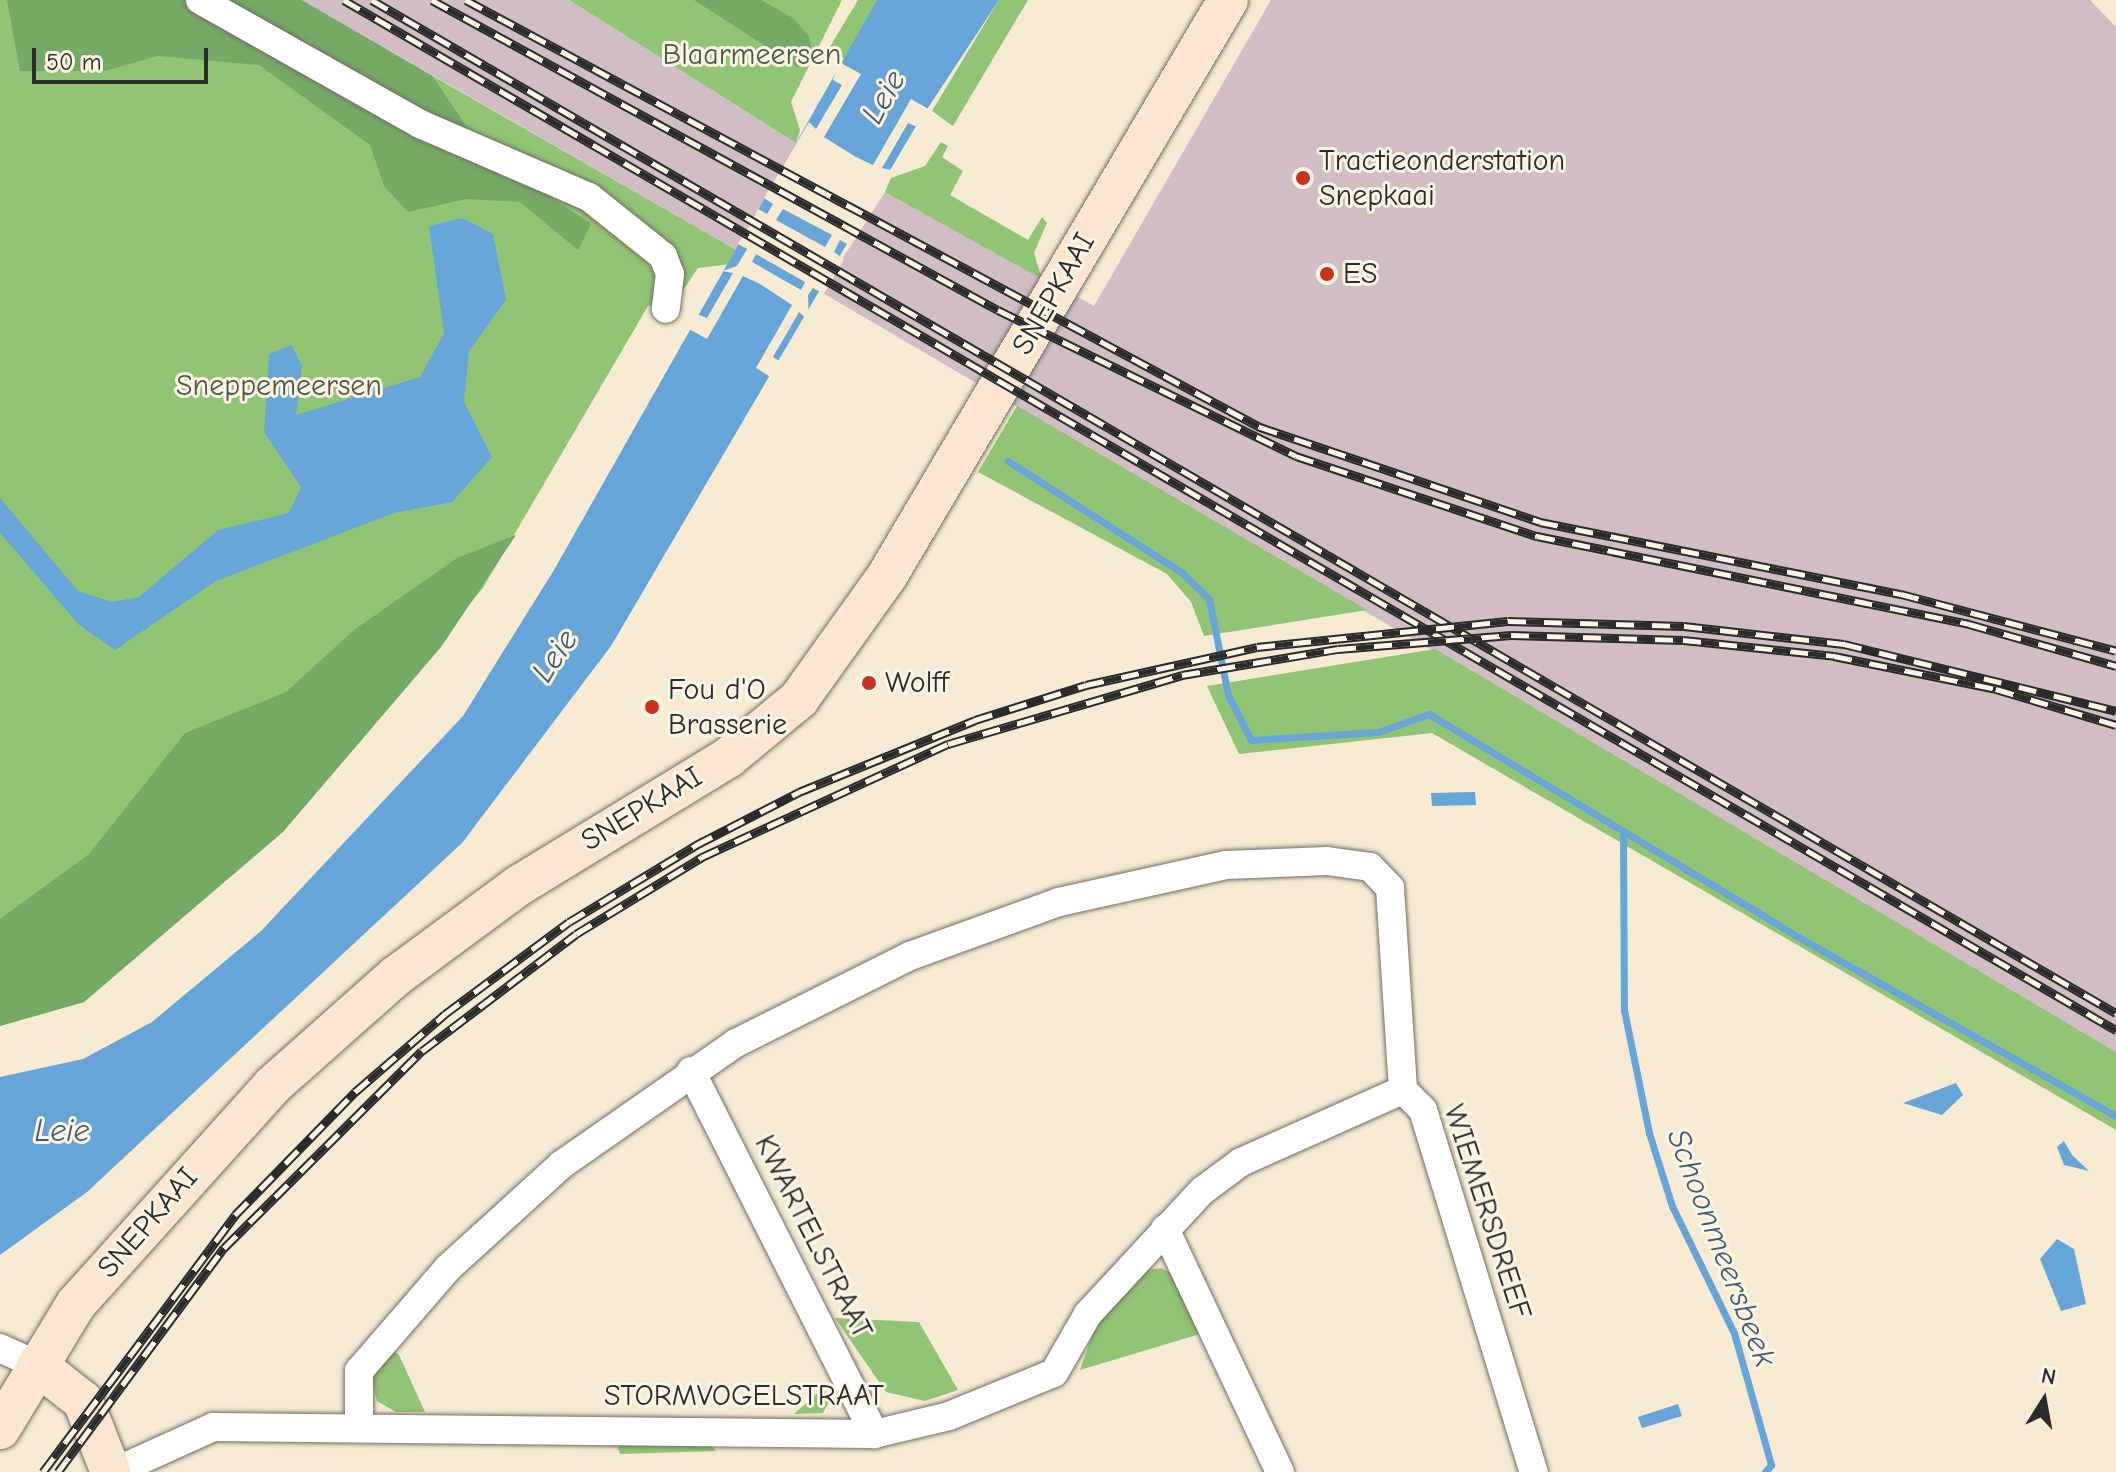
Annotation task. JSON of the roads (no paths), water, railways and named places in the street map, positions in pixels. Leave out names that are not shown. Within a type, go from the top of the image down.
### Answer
[{"type":"street","points":[[200,0],[420,124],[589,197],[663,256],[670,274],[666,309]]},
{"type":"street","name":"SNEPKAAI","points":[[0,1429],[76,1304],[272,1086],[396,976],[518,886],[760,737],[799,699],[887,576],[1228,0]]},
{"type":"street","name":"WIEMERSDREEF","points":[[691,1071],[823,995],[1059,902],[1176,872],[1268,861],[1354,863],[1386,878],[1403,1090],[1423,1110],[1534,1472]]},
{"type":"street","points":[[359,1425],[359,1371],[448,1268],[561,1165],[691,1071]]},
{"type":"street","name":"KWARTELSTRAAT","points":[[691,1071],[874,1434]]},
{"type":"street","name":"STORMVOGELSTRAAT","points":[[112,1472],[198,1430],[359,1425],[874,1434],[949,1416],[1054,1373],[1088,1314],[1165,1229],[1262,1150],[1403,1090]]},
{"type":"street","points":[[1165,1229],[1280,1472]]},
{"type":"street","points":[[0,1348],[37,1365],[83,1401],[112,1472]]},
{"type":"water","name":"Leie","points":[[877,0],[999,0],[916,126],[611,646],[462,843],[87,1192],[0,1255],[0,1077],[83,1059],[152,1022],[261,931],[463,716],[554,570]]},
{"type":"water","points":[[462,218],[493,234],[506,300],[469,351],[464,402],[492,457],[452,502],[394,513],[216,581],[115,650],[79,625],[0,533],[0,498],[78,591],[112,602],[139,597],[218,530],[289,513],[301,487],[264,432],[269,354],[291,345],[302,366],[296,415],[420,377],[444,333],[429,226]]},
{"type":"water","points":[[1475,792],[1476,805],[1432,806],[1431,793]]},
{"type":"water","points":[[1956,1083],[1963,1095],[1942,1115],[1903,1103]]},
{"type":"water","points":[[2064,1141],[2072,1155],[2089,1171],[2064,1165],[2057,1147]]},
{"type":"water","points":[[2057,1239],[2074,1249],[2086,1304],[2061,1311],[2040,1259]]},
{"type":"water","points":[[1678,1404],[1682,1416],[1642,1428],[1638,1417]]},
{"type":"waterway","name":"Schoonmeersbeek","points":[[1008,461],[1181,572],[1209,599],[1228,695],[1251,740],[1378,732],[1429,714],[1800,938],[2116,1116]]},
{"type":"waterway","name":"Schoonmeersbeek","points":[[1623,831],[1624,1010],[1649,1133],[1672,1206],[1734,1333],[1771,1465],[1765,1472]]},
{"type":"railway","points":[[344,0],[2116,1030]]},
{"type":"railway","points":[[372,0],[2116,1013]]},
{"type":"railway","points":[[432,0],[998,310],[1296,456],[1537,536],[1969,624],[2116,666]]},
{"type":"railway","points":[[466,0],[1260,427],[1540,522],[1901,594],[2116,651]]},
{"type":"railway","points":[[43,1472],[235,1215],[355,1092],[445,1014],[569,922],[696,845],[799,792],[975,720],[1086,685],[1257,647],[1508,621],[1684,626],[1844,644],[2116,711]]},
{"type":"railway","points":[[58,1472],[224,1248],[422,1051],[576,934],[702,857],[948,744],[1182,675],[1338,649],[1511,635],[1683,640],[1834,656],[1996,689],[2116,725]]},
{"type":"place","name":"Tractieonderstation Snepkaai","points":[[1303,178]]},
{"type":"place","name":"ES","points":[[1327,274]]},
{"type":"place","name":"Wolff","points":[[869,683]]},
{"type":"place","name":"Fou d'O Brasserie","points":[[652,707]]},
{"type":"park label","name":"Blaarmeersen","points":[[752,55]]},
{"type":"park label","name":"Sneppemeersen","points":[[279,386]]}]
